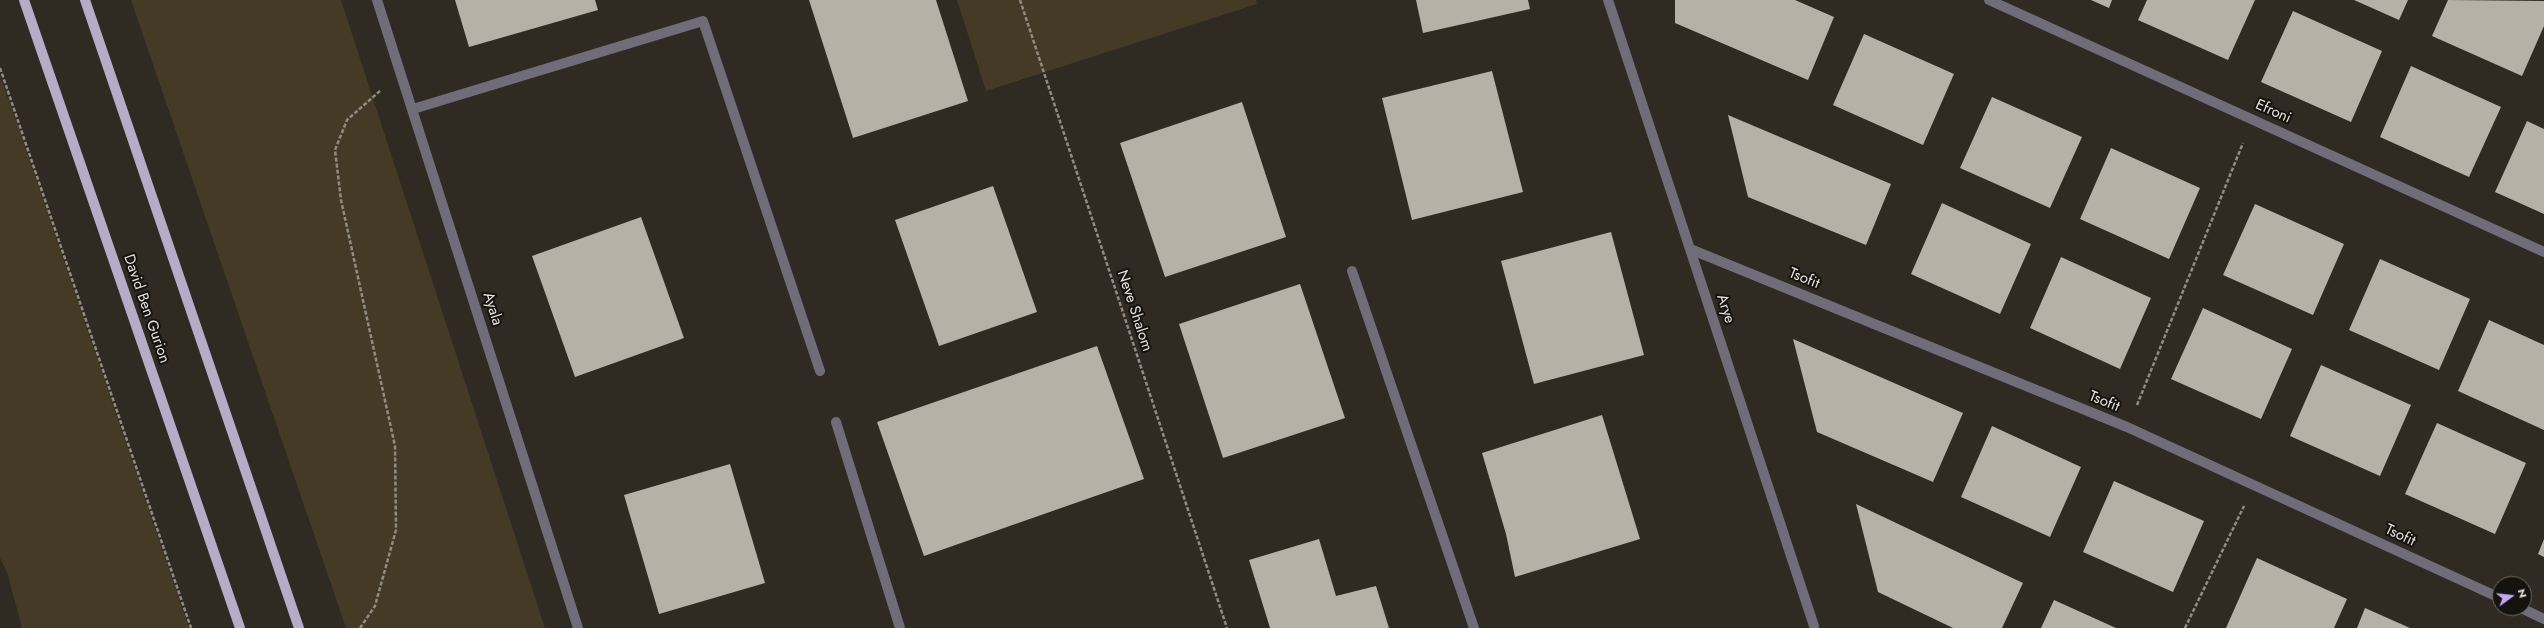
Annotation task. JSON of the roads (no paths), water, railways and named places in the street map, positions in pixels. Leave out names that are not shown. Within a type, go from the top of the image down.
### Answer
[{"type":"main road","name":"David Ben Gurion","points":[[24,0],[240,628]]},
{"type":"main road","points":[[85,0],[299,628]]},
{"type":"street","name":"Ayala","points":[[377,0],[578,628]]},
{"type":"street","name":"Arye","points":[[1608,0],[1813,627]]},
{"type":"street","name":"Efroni","points":[[1989,0],[2544,252]]},
{"type":"street","points":[[413,109],[703,21],[820,371]]},
{"type":"street","name":"Tsofit","points":[[1690,249],[2127,427],[2492,594]]},
{"type":"street","points":[[1352,271],[1474,628]]},
{"type":"street","points":[[836,422],[900,628]]},
{"type":"street","points":[[2532,613],[2544,619]]}]
